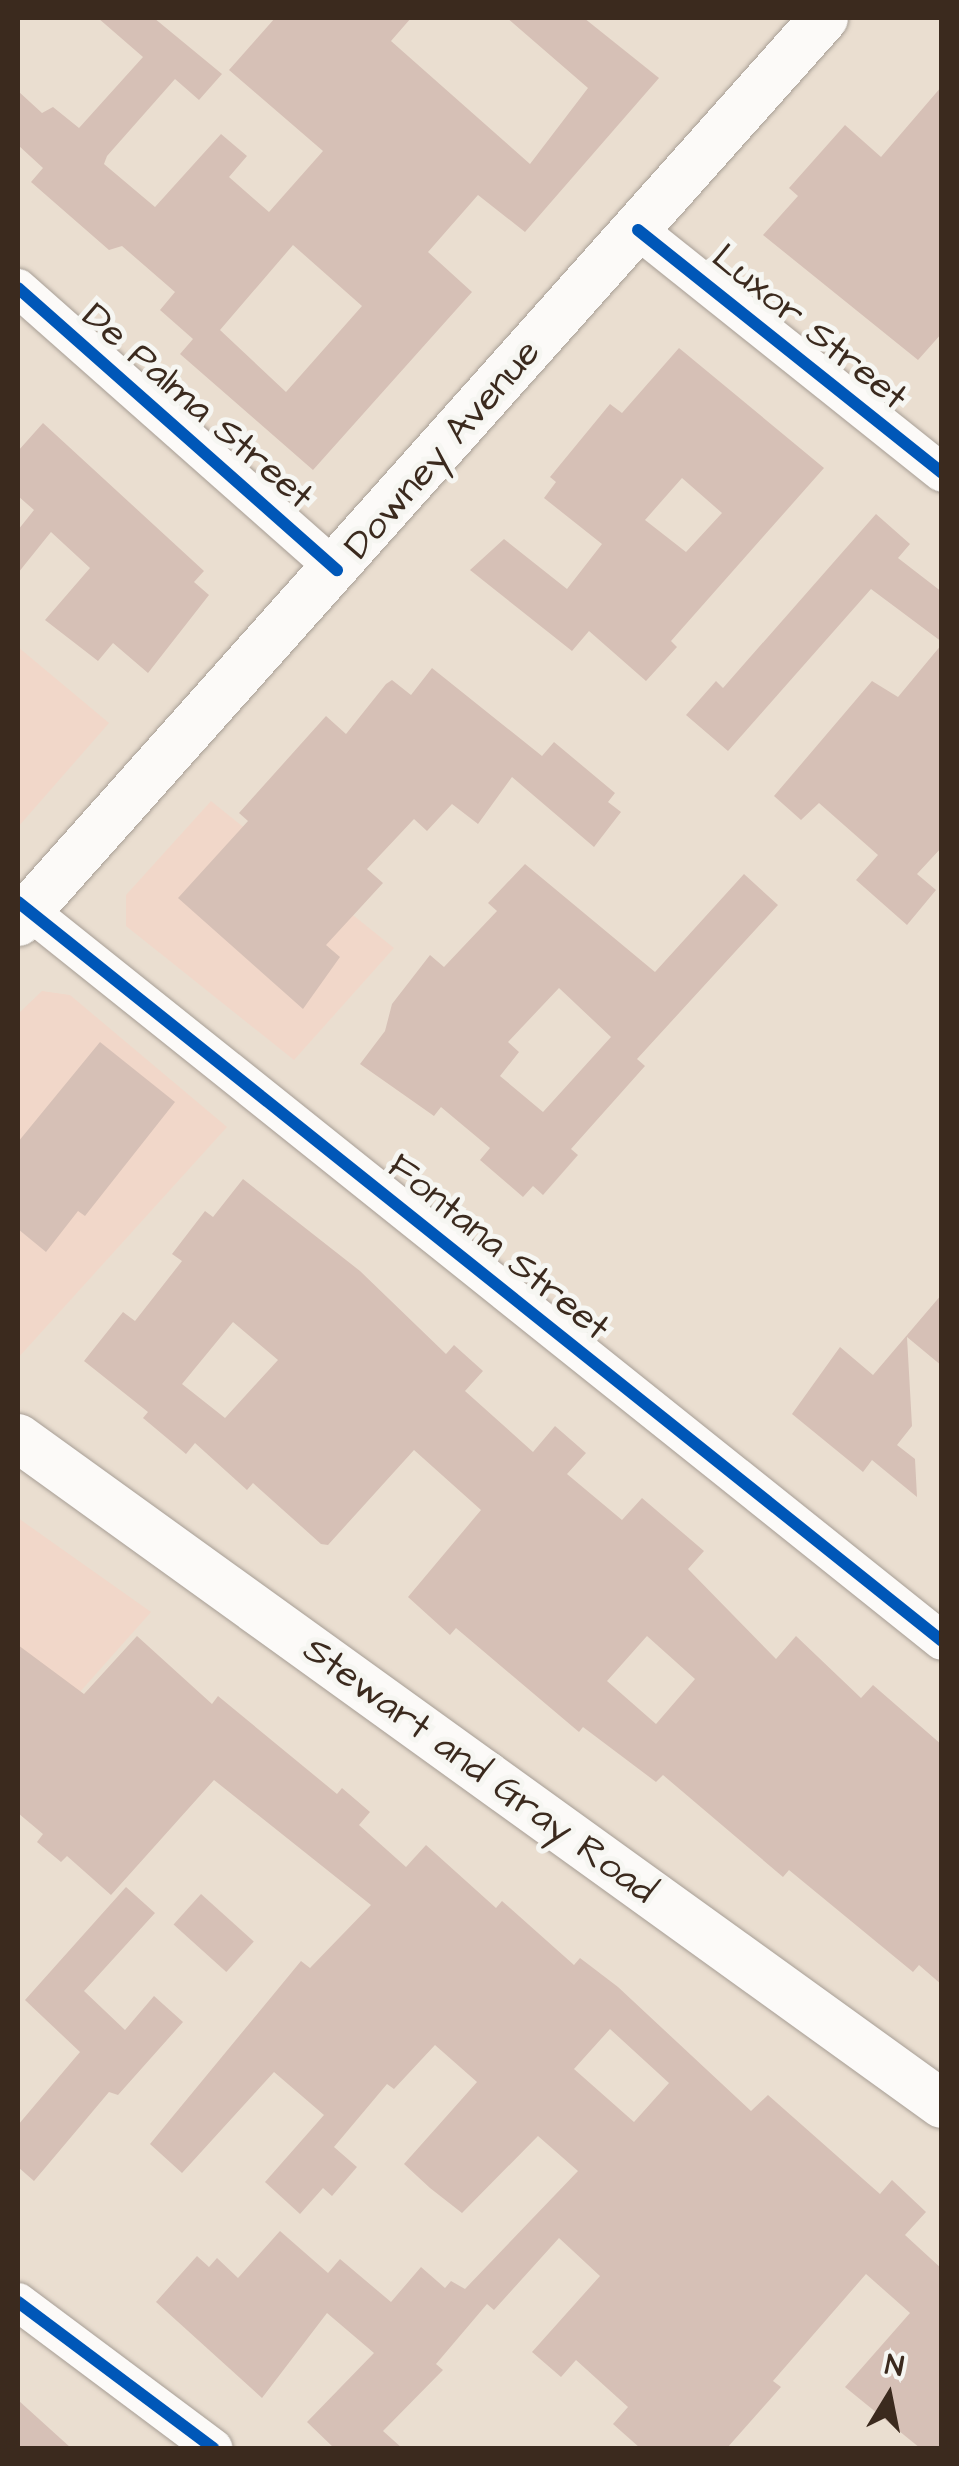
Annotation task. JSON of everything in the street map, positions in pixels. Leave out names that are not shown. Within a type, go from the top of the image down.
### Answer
[{"type":"main road","name":"Downey Avenue","points":[[21,911],[337,570],[824,18]]},
{"type":"main road","name":"Stewart and Gray Road","points":[[18,1438],[942,2104]]},
{"type":"street","name":"Luxor Street","points":[[638,230],[942,473]]},
{"type":"street","name":"De Palma Street","points":[[18,288],[337,570]]},
{"type":"street","name":"Fontana Street","points":[[21,911],[942,1641]]},
{"type":"street","points":[[18,2302],[213,2448]]},
{"type":"shaded area","points":[[18,647],[109,723],[18,827]]},
{"type":"shaded area","points":[[211,801],[394,948],[294,1060],[126,926],[126,895]]},
{"type":"shaded area","points":[[42,991],[70,995],[227,1127],[18,1358],[18,1014]]},
{"type":"shaded area","points":[[18,1518],[151,1612],[24,1755],[18,1749]]},
{"type":"building","points":[[98,18],[154,18],[222,74],[199,100],[175,79],[104,164],[155,207],[221,134],[247,156],[229,177],[269,212],[323,151],[229,70],[275,18],[411,18],[391,41],[530,164],[588,88],[507,18],[584,18],[659,78],[525,232],[478,195],[428,252],[472,292],[313,470],[180,354],[193,339],[160,310],[175,292],[122,246],[109,250],[31,182],[43,168],[18,145],[18,91],[42,113],[53,107],[79,128],[143,57]],"holes":[[[293,245],[362,306],[286,392],[220,330]]]},
{"type":"building","points":[[942,86],[942,333],[918,360],[763,235],[798,196],[789,188],[845,125],[881,157]]},
{"type":"building","points":[[679,348],[824,468],[671,641],[677,647],[646,681],[589,631],[572,651],[470,570],[504,539],[567,589],[602,544],[544,498],[556,482],[550,477],[610,404],[622,413]],"holes":[[[682,478],[722,513],[686,552],[645,520]]]},
{"type":"building","points":[[43,423],[204,571],[194,582],[209,595],[148,673],[113,643],[98,661],[45,620],[90,568],[51,532],[18,573],[18,530],[34,510],[18,496],[18,451]]},
{"type":"building","points":[[876,514],[910,544],[898,558],[942,592],[942,642],[871,589],[728,751],[686,715],[716,681],[723,688]]},
{"type":"building","points":[[942,644],[942,847],[917,874],[936,890],[907,925],[856,880],[878,855],[819,803],[801,820],[774,796],[872,681],[898,697]]},
{"type":"building","points":[[432,668],[542,756],[554,742],[615,793],[608,802],[621,812],[594,847],[512,777],[478,824],[452,804],[427,831],[414,819],[367,869],[383,883],[326,945],[340,957],[303,1009],[178,898],[248,821],[239,813],[326,716],[346,734],[386,684],[392,680],[411,695]]},
{"type":"building","points":[[525,864],[655,972],[744,874],[778,905],[637,1059],[645,1066],[571,1149],[578,1155],[543,1195],[533,1186],[523,1197],[480,1160],[490,1148],[441,1107],[434,1116],[360,1064],[385,1031],[392,1004],[430,955],[444,967],[497,911],[488,903]],"holes":[[[559,988],[611,1037],[543,1112],[500,1076],[519,1052],[508,1042]]]},
{"type":"building","points":[[100,1042],[175,1102],[85,1216],[78,1211],[46,1252],[18,1229],[18,1142]]},
{"type":"building","points":[[243,1179],[360,1271],[446,1354],[454,1345],[483,1371],[465,1391],[533,1452],[555,1426],[586,1453],[567,1474],[622,1520],[642,1498],[704,1551],[688,1569],[776,1659],[796,1636],[861,1698],[873,1685],[942,1745],[942,1985],[919,1965],[913,1972],[789,1870],[783,1877],[663,1775],[656,1782],[583,1727],[579,1732],[456,1628],[450,1635],[408,1597],[481,1510],[414,1450],[328,1545],[321,1544],[253,1483],[247,1490],[195,1443],[186,1454],[143,1418],[148,1412],[84,1361],[123,1312],[135,1321],[182,1261],[172,1254],[205,1211],[213,1217]],"holes":[[[233,1322],[278,1360],[225,1418],[182,1384]],[[647,1636],[695,1679],[656,1724],[607,1681]]]},
{"type":"building","points":[[942,1294],[942,1366],[907,1337],[912,1426],[897,1445],[915,1459],[917,1497],[872,1460],[863,1472],[792,1414],[840,1347],[873,1375]]},
{"type":"building","points":[[137,1636],[212,1704],[218,1696],[337,1794],[342,1788],[370,1812],[359,1825],[406,1867],[426,1845],[496,1908],[502,1901],[574,1965],[580,1958],[618,1987],[751,2111],[768,2095],[880,2194],[892,2180],[926,2212],[905,2235],[942,2269],[942,2448],[920,2448],[845,2387],[910,2313],[866,2274],[773,2381],[781,2387],[727,2448],[640,2448],[613,2424],[628,2407],[576,2360],[561,2377],[532,2352],[600,2276],[559,2238],[494,2310],[487,2304],[436,2364],[443,2370],[383,2431],[402,2448],[334,2448],[307,2422],[374,2353],[327,2313],[262,2398],[156,2302],[197,2256],[209,2267],[217,2258],[238,2278],[280,2231],[328,2273],[340,2259],[391,2302],[421,2267],[445,2288],[451,2281],[465,2289],[578,2171],[538,2136],[462,2213],[430,2188],[404,2164],[477,2082],[435,2045],[394,2089],[387,2084],[334,2147],[357,2167],[332,2196],[323,2188],[300,2214],[265,2182],[324,2115],[274,2072],[182,2173],[150,2144],[301,1961],[310,1968],[371,1905],[214,1780],[111,1895],[67,1856],[61,1862],[37,1842],[43,1834],[18,1813],[18,1645],[84,1694]],"holes":[[[610,2029],[669,2083],[634,2122],[574,2069]]]},
{"type":"building","points":[[126,1887],[155,1913],[84,1991],[125,2030],[154,1996],[183,2022],[118,2095],[109,2092],[34,2181],[18,2167],[18,2125],[80,2052],[25,2000]]},
{"type":"building","points":[[201,1894],[254,1942],[226,1972],[174,1924]]},
{"type":"building","points":[[18,2400],[71,2448],[18,2448]]},
{"type":"cycle path","points":[[638,230],[942,473]]},
{"type":"cycle path","points":[[18,288],[337,570]]},
{"type":"cycle path","points":[[18,902],[942,1641]]},
{"type":"cycle path","points":[[18,2302],[213,2448]]}]
